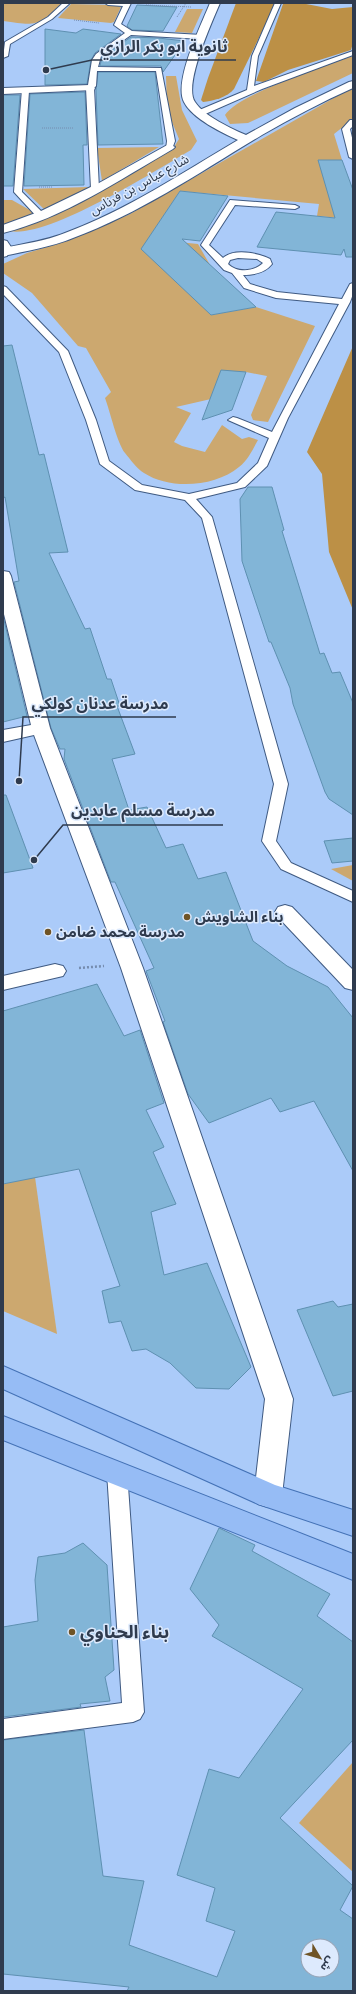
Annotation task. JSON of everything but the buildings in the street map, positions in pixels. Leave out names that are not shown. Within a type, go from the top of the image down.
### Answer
[{"type":"main road","points":[[215,3],[190,70],[187,85],[188,100],[191,105],[216,125],[234,135],[247,138]]},
{"type":"main road","name":"شارع عباس بن فرناس","points":[[3,248],[46,235],[90,217],[145,190],[234,135],[353,76]]},
{"type":"main road","name":"شارع عباس بن فرناس","points":[[3,248],[50,243],[98,224],[151,196],[247,138],[316,101],[353,84]]},
{"type":"main road","points":[[3,91],[90,88]]},
{"type":"main road","points":[[3,229],[41,216],[95,189],[169,147]]},
{"type":"main road","points":[[3,576],[41,728],[132,968],[278,1399],[268,1495]]},
{"type":"main road","points":[[3,736],[41,728]]},
{"type":"main road","points":[[285,912],[353,983]]},
{"type":"main road","points":[[3,983],[55,971]]},
{"type":"main road","points":[[3,1377],[268,1495],[353,1523]]},
{"type":"main road","points":[[3,1428],[353,1567]]},
{"type":"lane","points":[[5,56],[7,43],[50,18],[67,3]]},
{"type":"lane","points":[[108,3],[128,4],[117,25],[130,33],[202,37]]},
{"type":"lane","points":[[250,91],[255,56],[278,3]]},
{"type":"lane","points":[[95,189],[90,88],[92,86],[95,57],[130,33]]},
{"type":"lane","points":[[200,112],[250,91],[353,53]]},
{"type":"lane","points":[[94,69],[156,68],[160,70],[164,108],[172,141],[169,147]]},
{"type":"lane","points":[[25,91],[18,192],[41,216]]},
{"type":"lane","points":[[353,122],[346,129],[353,157]]},
{"type":"lane","points":[[224,264],[227,258],[246,255],[259,256],[267,261],[268,264],[262,270],[249,272],[235,271],[225,267],[224,264],[205,245],[233,202],[295,207]]},
{"type":"lane","points":[[235,271],[247,286],[276,295],[345,302]]},
{"type":"lane","points":[[3,289],[63,351],[91,420],[104,462],[139,488],[189,497],[241,485],[263,464],[283,418],[353,286]]},
{"type":"lane","points":[[233,420],[275,437]]},
{"type":"lane","points":[[189,497],[207,517],[281,784],[269,841],[286,866],[353,897]]},
{"type":"lane","points":[[3,1729],[133,1712],[117,1472]]},
{"type":"path","points":[[184,7],[186,3]]},
{"type":"path","points":[[128,4],[180,7]]},
{"type":"path","points":[[50,18],[117,25]]},
{"type":"path","points":[[23,128],[92,128]]},
{"type":"path","points":[[55,971],[102,966],[132,968]]},
{"type":"shaded area","points":[[3,3],[64,4],[48,17],[36,23],[23,24],[3,21]]},
{"type":"shaded area","points":[[236,3],[276,3],[234,89],[220,98],[203,102],[201,100],[208,78]]},
{"type":"shaded area","points":[[301,3],[332,9],[353,7],[353,43],[351,50],[288,70],[264,82],[256,81],[283,4]]},
{"type":"shaded area","points":[[71,4],[115,5],[121,7],[114,22],[111,23],[58,18]]},
{"type":"shaded area","points":[[187,9],[203,9],[192,33],[175,32]]},
{"type":"shaded area","points":[[353,56],[353,73],[248,123],[230,124],[225,115],[233,107],[264,89]]},
{"type":"shaded area","points":[[166,76],[176,76],[182,110],[197,141],[191,150],[127,187],[71,216],[45,226],[22,231],[6,230],[174,147],[179,139],[167,110]]},
{"type":"shaded area","points":[[353,87],[353,119],[334,134],[342,160],[319,160],[353,219],[317,216],[319,204],[180,191],[148,239],[198,244],[210,265],[167,273],[211,315],[256,307],[315,326],[268,422],[253,420],[251,415],[267,376],[246,372],[211,399],[176,407],[191,413],[174,442],[182,446],[205,452],[222,425],[242,439],[249,437],[258,440],[248,458],[239,467],[218,479],[192,484],[166,482],[144,473],[134,464],[122,448],[116,435],[105,398],[111,392],[86,348],[78,346],[32,293],[3,273],[3,264],[27,253],[67,241],[130,214]]},
{"type":"shaded area","points":[[159,147],[102,181],[97,148]]},
{"type":"shaded area","points":[[89,187],[47,212],[23,189]]},
{"type":"shaded area","points":[[3,200],[12,200],[35,213],[30,218],[3,226]]},
{"type":"shaded area","points":[[353,346],[353,610],[329,552],[322,474],[307,452]]},
{"type":"shaded area","points":[[353,865],[353,881],[331,869]]},
{"type":"shaded area","points":[[35,1177],[57,1334],[3,1311],[3,1184]]},
{"type":"shaded area","points":[[353,1762],[353,1872],[299,1823]]},
{"type":"place","name":"ثانوية ابو بكر الرازي","points":[[46,70]]},
{"type":"place","name":"مدرسة عدنان كولكي","points":[[19,781]]},
{"type":"place","name":"مدرسة مسلم عابدين","points":[[34,860]]},
{"type":"place","name":"بناء الشاويش","points":[[187,917]]},
{"type":"place","name":"مدرسة محمد ضامن","points":[[48,932]]},
{"type":"place","name":"بناء الحناوي","points":[[72,1632]]}]
